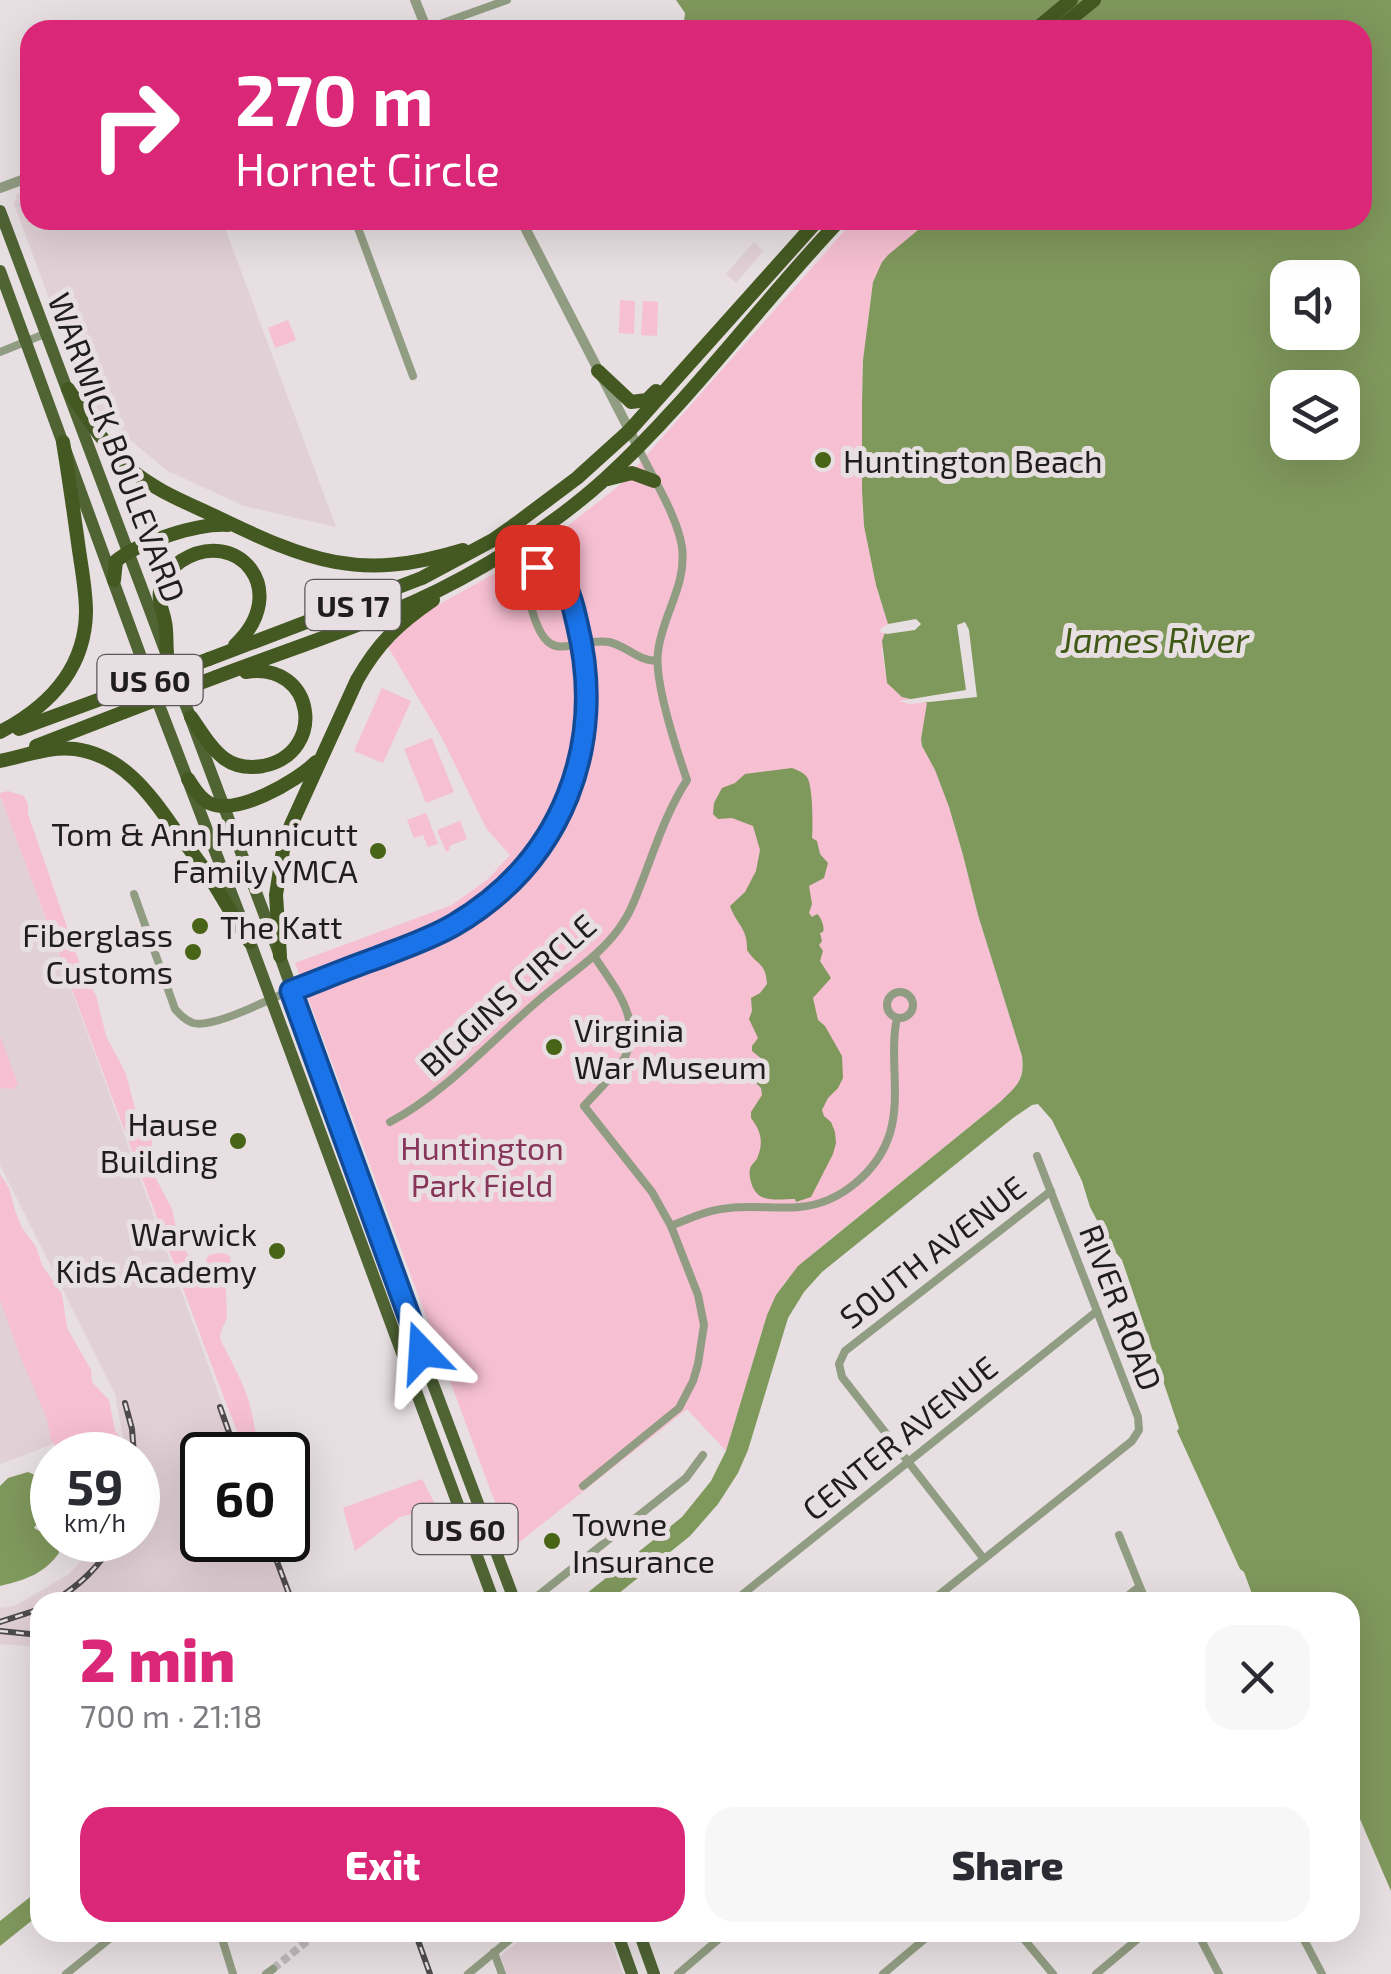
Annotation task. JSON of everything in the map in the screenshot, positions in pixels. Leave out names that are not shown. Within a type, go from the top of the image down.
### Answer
[{"type":"highway","points":[[1047,20],[1071,0]]},
{"type":"highway","points":[[1069,20],[1094,0]]},
{"type":"highway","name":"US 17","points":[[4,732],[422,578],[492,540],[577,478],[629,431],[809,230]]},
{"type":"highway","name":"US 17","points":[[18,755],[396,609],[514,546],[603,481],[638,448],[831,230]]},
{"type":"highway","points":[[598,371],[636,403],[647,400],[684,369]]},
{"type":"highway","points":[[68,389],[110,449],[138,476],[174,497],[311,558],[362,566],[393,565],[492,540]]},
{"type":"highway","points":[[4,732],[56,692],[74,665],[86,624],[63,442]]},
{"type":"highway","points":[[603,481],[627,473],[654,481]]},
{"type":"highway","points":[[114,580],[116,560],[129,552],[202,526],[234,525]]},
{"type":"highway","points":[[167,652],[159,603],[162,584],[179,562],[211,552],[240,558],[259,585],[260,608],[251,628],[216,656]]},
{"type":"highway","points":[[280,956],[276,906],[280,862],[290,829],[358,680],[376,648],[406,619],[460,578]]},
{"type":"highway","points":[[191,716],[220,756],[240,766],[272,764],[287,756],[299,742],[305,710],[291,682],[264,670],[216,677]]},
{"type":"highway","points":[[0,760],[44,750],[76,750],[124,769],[146,788],[250,942]]},
{"type":"highway","points":[[188,779],[205,801],[224,806],[292,782],[323,755]]},
{"type":"main road","name":"WARWICK BOULEVARD","points":[[0,212],[280,956],[511,1592]]},
{"type":"main road","name":"WARWICK BOULEVARD","points":[[0,270],[490,1592]]},
{"type":"main road","points":[[319,1130],[338,1123]]},
{"type":"main road","points":[[402,1359],[422,1352]]},
{"type":"main road","points":[[438,1454],[456,1447]]},
{"type":"main road","points":[[621,1942],[632,1974]]},
{"type":"main road","points":[[642,1942],[654,1974]]},
{"type":"street","points":[[453,20],[507,0]]},
{"type":"street","points":[[359,230],[413,376]]},
{"type":"street","points":[[134,894],[175,1009],[194,1023],[207,1023],[424,940],[451,927],[499,893],[531,860],[565,805],[583,745],[587,714],[582,644],[576,615],[562,579],[549,568],[537,567],[528,576],[530,600],[543,636],[554,646],[582,644],[610,642],[638,658],[657,661],[679,588],[683,559],[678,529],[526,230]]},
{"type":"street","points":[[0,352],[46,334]]},
{"type":"street","name":"BIGGINS CIRCLE","points":[[390,1122],[443,1085],[594,956],[630,910],[673,802],[687,780],[657,661]]},
{"type":"street","points":[[582,1486],[679,1408],[693,1381],[704,1325],[698,1294],[652,1192],[584,1106],[620,1066],[631,1037],[624,1002],[594,956]]},
{"type":"street","points":[[670,1226],[727,1208],[808,1206],[846,1190],[871,1168],[886,1143],[893,1116],[898,1018]]},
{"type":"street","name":"RIVER ROAD","points":[[984,1559],[1132,1441],[1140,1423],[1037,1156]]},
{"type":"street","name":"SOUTH AVENUE","points":[[908,1462],[842,1377],[839,1364],[845,1351],[1050,1191]]},
{"type":"street","name":"CENTER AVENUE","points":[[753,1592],[1097,1310]]},
{"type":"street","points":[[543,1592],[686,1478],[703,1455]]},
{"type":"street","points":[[908,1462],[984,1559],[943,1592]]},
{"type":"street","points":[[1119,1535],[1142,1592]]},
{"type":"street","points":[[1132,1592],[1139,1586]]},
{"type":"street","points":[[66,1974],[106,1942]]},
{"type":"street","points":[[223,1942],[234,1974]]},
{"type":"street","points":[[468,1974],[506,1942]]},
{"type":"street","points":[[678,1974],[715,1942]]},
{"type":"street","points":[[884,1974],[921,1942]]},
{"type":"street","points":[[1026,1942],[1053,1974]]},
{"type":"street","points":[[1096,1974],[1134,1942]]},
{"type":"street","points":[[1201,1942],[1219,1974]]},
{"type":"street","points":[[1305,1942],[1322,1974]]},
{"type":"street","points":[[494,1952],[502,1974]]},
{"type":"shaded area","points":[[20,193],[20,220],[14,204]]},
{"type":"shaded area","points":[[24,230],[226,230],[336,527],[244,506],[166,470],[114,426],[85,395]]},
{"type":"shaded area","points":[[754,242],[763,251],[736,283],[726,274]]},
{"type":"shaded area","points":[[0,794],[233,1432],[180,1432],[180,1562],[281,1562],[293,1592],[39,1592],[69,1574],[80,1562],[160,1562],[160,1432],[122,1432],[115,1394],[0,1165]]},
{"type":"shaded area","points":[[0,1290],[52,1432],[30,1432],[30,1453],[0,1464]]},
{"type":"shaded area","points":[[30,1597],[30,1646],[0,1644],[0,1608],[15,1606]]},
{"type":"shaded area","points":[[517,1942],[611,1942],[623,1974],[506,1974],[501,1956]]},
{"type":"green space","name":"Huntington Park Field","points":[[845,230],[918,230],[884,259],[873,282],[863,360],[864,526],[888,624],[882,651],[887,683],[902,697],[928,703],[922,746],[949,807],[1022,1056],[1022,1073],[1007,1096],[811,1255],[784,1283],[767,1315],[726,1451],[687,1409],[512,1548],[295,963],[452,905],[488,879],[510,855],[486,828],[442,738],[388,647],[429,610],[519,560],[621,484]]},
{"type":"green space","points":[[620,300],[635,301],[634,334],[619,333]]},
{"type":"green space","points":[[643,301],[658,302],[657,336],[641,335]]},
{"type":"green space","points":[[288,320],[296,340],[275,348],[268,328]]},
{"type":"green space","points":[[382,688],[411,701],[383,763],[354,751]]},
{"type":"green space","points":[[432,738],[454,792],[426,803],[404,749]]},
{"type":"green space","points":[[0,793],[24,796],[28,804],[28,814],[77,956],[96,995],[106,1036],[126,1074],[136,1112],[152,1139],[156,1179],[172,1209],[193,1267],[203,1267],[213,1254],[230,1256],[231,1264],[225,1270],[227,1318],[220,1339],[245,1391],[256,1432],[237,1432]]},
{"type":"green space","points":[[426,813],[438,844],[428,847],[423,835],[414,838],[407,820]]},
{"type":"green space","points":[[460,821],[467,839],[449,846],[446,852],[437,830]]},
{"type":"green space","points":[[0,1036],[18,1084],[13,1089],[0,1088]]},
{"type":"green space","points":[[0,1174],[9,1188],[22,1228],[62,1294],[67,1328],[91,1370],[92,1382],[109,1400],[116,1432],[49,1432],[0,1300]]},
{"type":"green space","points":[[422,1479],[437,1508],[400,1517],[355,1551],[343,1508]]},
{"type":"water","name":"James River","points":[[676,0],[1391,0],[1391,1891],[1360,1819],[1360,1592],[1251,1592],[1177,1431],[1122,1260],[1090,1207],[1082,1181],[1052,1120],[1038,1104],[1013,1118],[822,1272],[788,1318],[748,1450],[718,1504],[690,1536],[620,1592],[588,1592],[682,1517],[711,1481],[726,1451],[767,1315],[776,1295],[798,1266],[1000,1102],[1021,1077],[1022,1056],[949,807],[922,746],[927,703],[902,697],[887,683],[882,641],[888,624],[864,526],[862,490],[863,360],[873,282],[882,262],[918,230],[1372,230],[1372,20],[684,20],[685,13]]},
{"type":"water","points":[[792,768],[809,782],[812,838],[828,863],[824,878],[809,886],[809,913],[812,917],[818,915],[823,928],[820,961],[831,978],[813,998],[818,1020],[842,1056],[843,1078],[822,1110],[835,1132],[833,1154],[811,1197],[796,1202],[762,1197],[751,1181],[750,1169],[761,1140],[751,1112],[762,1095],[756,1083],[765,1066],[752,1051],[758,1038],[749,1019],[751,998],[767,984],[763,968],[747,950],[744,931],[730,906],[745,892],[756,871],[760,850],[753,826],[732,818],[718,819],[713,814],[722,788],[745,774]]},
{"type":"water","points":[[30,1473],[30,1562],[51,1562],[33,1575],[0,1586],[0,1486],[8,1478]]},
{"type":"water","points":[[30,1897],[30,1922],[0,1946],[0,1921]]},
{"type":"pier","points":[[916,619],[921,624],[915,630],[880,632],[888,624]]},
{"type":"pier","points":[[965,622],[977,697],[910,704],[899,701],[966,690],[957,625]]},
{"type":"tunnel","points":[[273,1969],[306,1942]]},
{"type":"railway","points":[[125,1403],[132,1432]]},
{"type":"railway","points":[[220,1407],[229,1432]]},
{"type":"railway","points":[[68,1592],[99,1562]]},
{"type":"railway","points":[[277,1562],[288,1592]]},
{"type":"railway","points":[[0,1622],[30,1612]]},
{"type":"railway","points":[[0,1631],[30,1634]]},
{"type":"railway","points":[[419,1942],[430,1974]]},
{"type":"place","name":"Huntington Beach","points":[[823,460]]},
{"type":"place","name":"Tom & Ann Hunnicutt Family YMCA","points":[[378,851]]},
{"type":"place","name":"The Katt","points":[[200,926]]},
{"type":"place","name":"Fiberglass Customs","points":[[193,952]]},
{"type":"place","name":"Virginia War Museum","points":[[554,1047]]},
{"type":"place","name":"Hause Building","points":[[238,1141]]},
{"type":"place","name":"Warwick Kids Academy","points":[[277,1251]]},
{"type":"place","name":"Towne Insurance","points":[[552,1541]]},
{"type":"route","points":[[422,1352],[291,991],[424,940],[476,911],[514,880],[559,818],[583,745],[586,678],[576,615],[562,579],[549,568],[537,567]]}]
